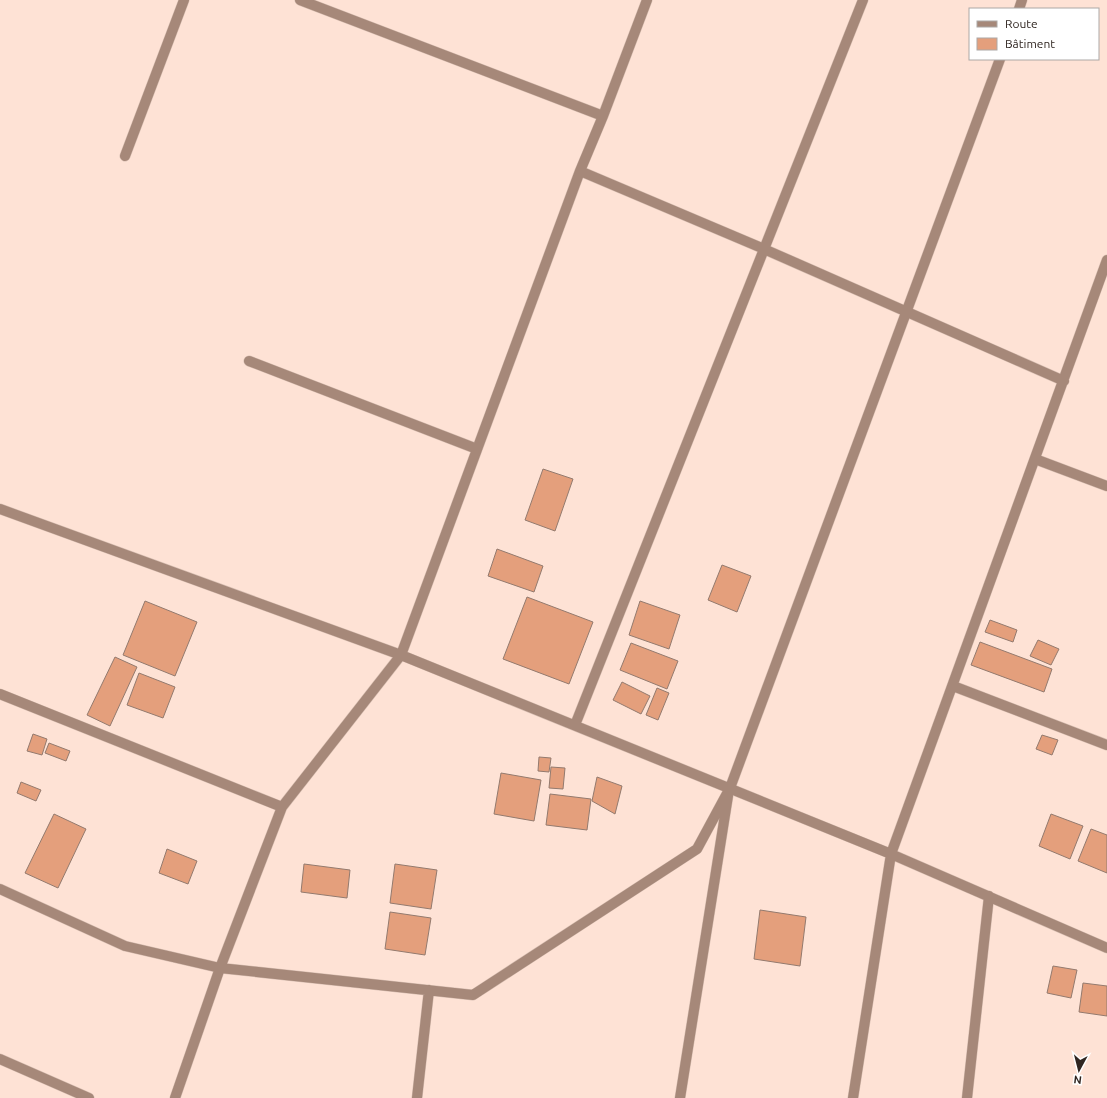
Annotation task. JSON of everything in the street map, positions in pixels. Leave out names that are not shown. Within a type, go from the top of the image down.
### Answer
[{"type":"street","points":[[126,156],[184,0]]},
{"type":"street","points":[[300,0],[603,116]]},
{"type":"street","points":[[175,1098],[220,968],[282,807],[401,655],[580,171],[603,116],[647,0]]},
{"type":"street","points":[[575,725],[863,0]]},
{"type":"street","points":[[0,889],[125,946],[220,968],[473,995],[697,849],[730,788],[1000,60]]},
{"type":"street","points":[[580,171],[764,249],[1064,381]]},
{"type":"street","points":[[853,1098],[891,854],[1107,261]]},
{"type":"street","points":[[250,361],[477,449]]},
{"type":"street","points":[[1036,458],[1107,486]]},
{"type":"street","points":[[0,509],[401,655],[891,854],[1107,948]]},
{"type":"street","points":[[952,686],[1106,742]]},
{"type":"street","points":[[0,694],[282,807]]},
{"type":"street","points":[[680,1098],[730,788]]},
{"type":"street","points":[[968,1098],[989,896]]},
{"type":"street","points":[[417,1098],[429,990]]},
{"type":"street","points":[[0,1059],[89,1098]]},
{"type":"building","points":[[543,469],[573,479],[555,531],[525,520]]},
{"type":"building","points":[[497,549],[543,566],[534,592],[488,576]]},
{"type":"building","points":[[722,565],[751,576],[737,612],[708,600]]},
{"type":"building","points":[[527,597],[593,622],[569,684],[503,659]]},
{"type":"building","points":[[145,601],[197,622],[175,676],[123,655]]},
{"type":"building","points":[[640,601],[680,615],[669,649],[629,635]]},
{"type":"building","points":[[990,620],[1017,630],[1013,642],[985,632]]},
{"type":"building","points":[[1038,640],[1059,649],[1051,665],[1030,656]]},
{"type":"building","points":[[980,642],[1052,669],[1044,692],[971,665]]},
{"type":"building","points":[[631,643],[678,661],[667,689],[620,670]]},
{"type":"building","points":[[115,657],[137,667],[110,726],[87,715]]},
{"type":"building","points":[[139,673],[175,687],[163,718],[127,705]]},
{"type":"building","points":[[622,682],[650,696],[641,714],[613,700]]},
{"type":"building","points":[[657,688],[669,693],[658,720],[646,715]]},
{"type":"building","points":[[33,734],[47,739],[42,755],[27,751]]},
{"type":"building","points":[[1042,735],[1058,740],[1052,755],[1036,749]]},
{"type":"building","points":[[49,743],[70,751],[66,761],[45,753]]},
{"type":"building","points":[[539,757],[551,758],[549,772],[538,771]]},
{"type":"building","points":[[551,767],[565,768],[563,789],[549,788]]},
{"type":"building","points":[[501,773],[541,780],[534,821],[494,814]]},
{"type":"building","points":[[597,777],[622,786],[615,814],[592,801]]},
{"type":"building","points":[[21,782],[41,790],[36,801],[17,793]]},
{"type":"building","points":[[550,794],[591,799],[587,830],[546,825]]},
{"type":"building","points":[[54,814],[86,829],[58,888],[25,873]]},
{"type":"building","points":[[1051,814],[1083,826],[1070,859],[1039,846]]},
{"type":"building","points":[[1091,829],[1107,835],[1107,873],[1078,861]]},
{"type":"building","points":[[167,849],[197,861],[188,884],[159,873]]},
{"type":"building","points":[[304,864],[350,870],[347,898],[301,892]]},
{"type":"building","points":[[395,864],[437,870],[431,909],[390,903]]},
{"type":"building","points":[[760,910],[806,917],[800,966],[754,959]]},
{"type":"building","points":[[390,912],[431,918],[425,955],[385,949]]},
{"type":"building","points":[[1053,966],[1077,970],[1071,998],[1047,993]]},
{"type":"building","points":[[1083,983],[1107,986],[1107,1016],[1079,1012]]}]
